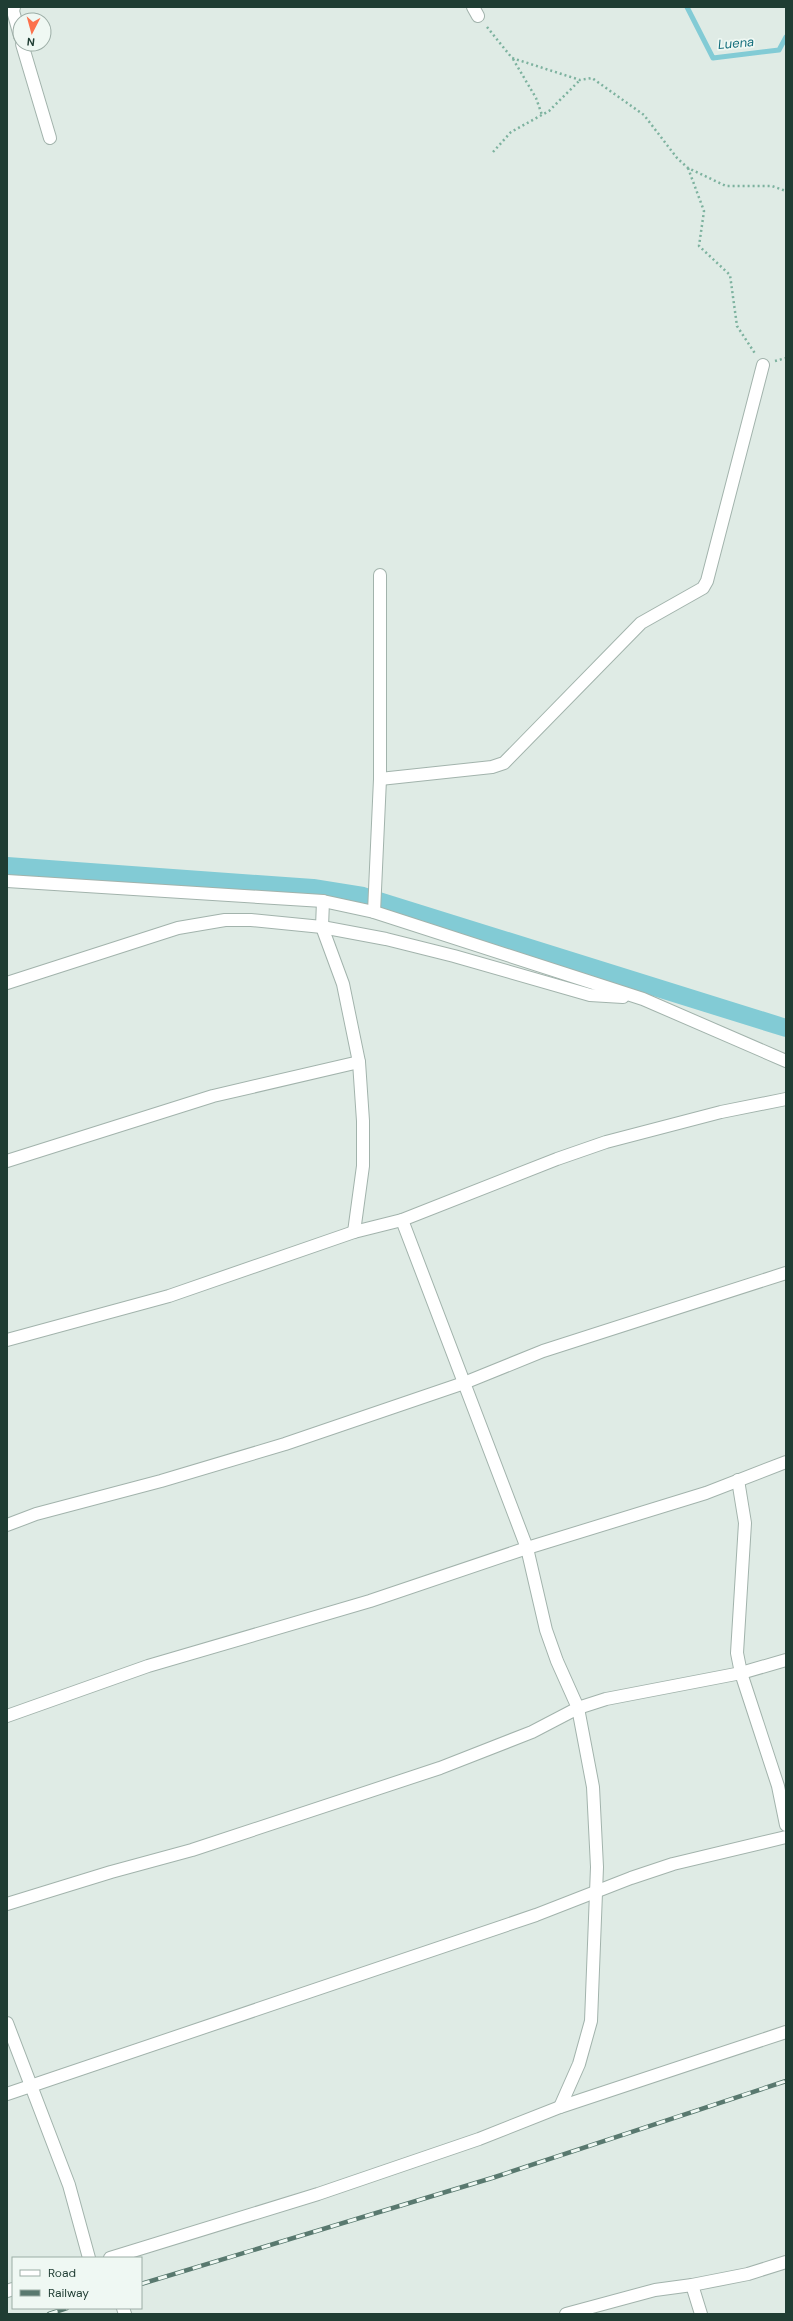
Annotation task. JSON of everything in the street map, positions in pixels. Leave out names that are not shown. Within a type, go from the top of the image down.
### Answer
[{"type":"street","points":[[24,52],[50,138]]},
{"type":"street","points":[[380,779],[492,767],[504,763],[641,623],[703,588],[707,581],[763,365]]},
{"type":"street","points":[[374,912],[380,779],[380,575]]},
{"type":"street","points":[[7,880],[323,901],[374,912],[643,999],[786,1060]]},
{"type":"street","points":[[323,901],[322,927],[343,984],[359,1062],[363,1121],[363,1166],[354,1232]]},
{"type":"street","points":[[7,983],[146,937],[202,922],[251,920],[322,927],[454,956],[590,995],[643,999]]},
{"type":"street","points":[[7,1161],[213,1096],[359,1062]]},
{"type":"street","points":[[7,1340],[169,1296],[354,1232],[402,1220],[557,1159],[606,1142],[721,1112],[786,1099]]},
{"type":"street","points":[[402,1220],[527,1548],[546,1630],[557,1661],[578,1708],[593,1787],[596,1826],[596,1890],[591,2021],[579,2064],[560,2107]]},
{"type":"street","points":[[7,1525],[36,1514],[161,1481],[285,1444],[464,1383],[543,1351],[786,1273]]},
{"type":"street","points":[[7,1716],[148,1666],[370,1601],[527,1548],[706,1493],[786,1462]]},
{"type":"street","points":[[738,1480],[745,1523],[737,1654],[741,1673],[778,1786],[786,1825]]},
{"type":"street","points":[[7,1904],[110,1872],[192,1850],[312,1808],[440,1768],[532,1732],[578,1708],[606,1699],[741,1673],[786,1660]]},
{"type":"street","points":[[7,2094],[536,1915],[596,1890],[673,1864],[786,1837]]},
{"type":"street","points":[[7,2023],[69,2185],[89,2257]]},
{"type":"street","points":[[113,2257],[318,2194],[479,2139],[560,2107],[786,2032]]},
{"type":"street","points":[[566,2314],[655,2290],[692,2286],[748,2274],[786,2262]]},
{"type":"street","points":[[692,2286],[702,2314]]},
{"type":"path","points":[[476,11],[512,58],[536,98],[542,115]]},
{"type":"path","points":[[512,58],[580,80],[592,78],[644,115],[677,158],[688,168],[726,186],[772,186],[786,191]]},
{"type":"path","points":[[493,152],[511,132],[542,115],[580,80]]},
{"type":"path","points":[[688,168],[704,211],[699,246],[730,275],[737,326],[763,365]]},
{"type":"waterway","name":"Luena","points":[[687,7],[713,58],[779,50],[786,37]]},
{"type":"waterway","points":[[7,866],[313,888],[363,896],[786,1028]]},
{"type":"railway","points":[[142,2284],[492,2178],[786,2081]]},
{"type":"railway","points":[[49,2314],[64,2309]]}]
